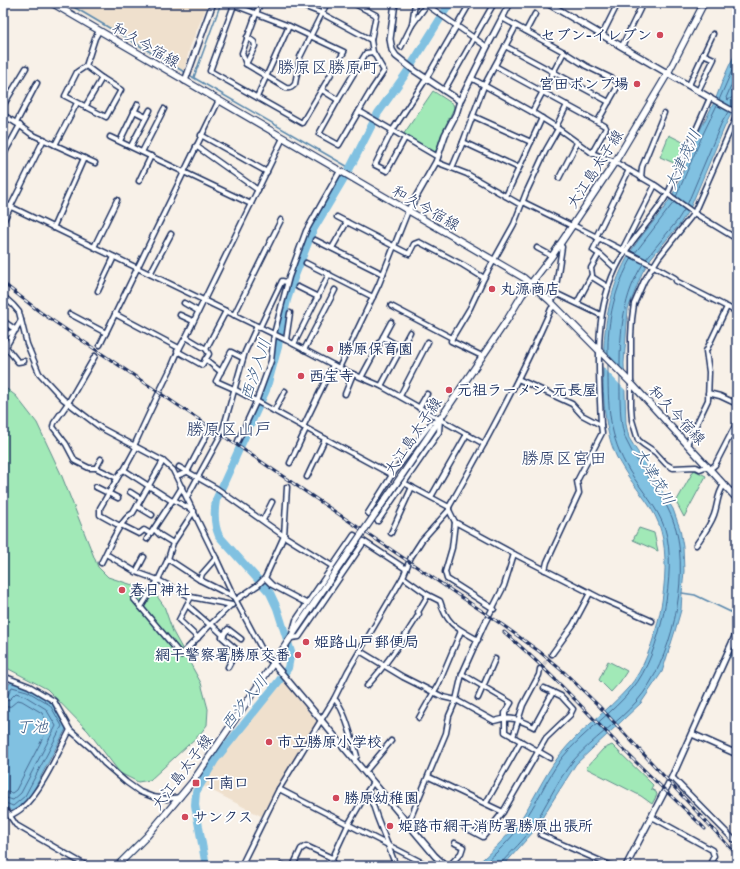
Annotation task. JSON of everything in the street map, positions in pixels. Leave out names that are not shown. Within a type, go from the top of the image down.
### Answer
[{"type":"main road","name":"和久今宿線","points":[[52,3],[531,283],[631,383],[737,499]]},
{"type":"main road","name":"大江島太子線","points":[[117,866],[147,836],[193,781],[440,419],[507,320],[522,295],[552,256],[615,162],[668,73],[704,3]]},
{"type":"street","points":[[185,81],[213,3]]},
{"type":"street","points":[[260,3],[242,53],[246,64],[289,89],[293,87],[300,57],[327,3]]},
{"type":"street","points":[[295,3],[322,13],[371,40]]},
{"type":"street","points":[[353,3],[376,15],[371,40],[373,52],[384,70],[339,145],[319,134],[366,53],[373,52]]},
{"type":"street","points":[[395,3],[390,35],[391,45],[396,56],[426,79],[460,101]]},
{"type":"street","points":[[412,25],[415,3]]},
{"type":"street","points":[[405,138],[387,171],[375,165],[392,130],[426,79],[470,3]]},
{"type":"street","points":[[444,91],[494,3]]},
{"type":"street","points":[[339,368],[383,274],[408,211],[437,159],[445,135],[456,114],[460,101],[510,3]]},
{"type":"street","points":[[547,3],[737,114],[694,213],[660,257],[644,281],[634,304],[631,337],[632,420],[638,440],[655,452],[666,464],[673,468],[696,467],[700,470],[715,465],[737,422]]},
{"type":"street","points":[[602,35],[618,3]]},
{"type":"street","points":[[401,47],[412,25],[426,4],[487,47]]},
{"type":"street","points":[[234,5],[289,26],[344,52],[302,123],[210,71],[234,5]]},
{"type":"street","points":[[622,46],[641,7]]},
{"type":"street","points":[[526,31],[535,14]]},
{"type":"street","points":[[502,18],[564,52],[586,66],[618,81],[619,84],[598,121]]},
{"type":"street","points":[[257,97],[289,26]]},
{"type":"street","points":[[452,168],[484,86],[516,26]]},
{"type":"street","points":[[86,66],[121,90],[106,117],[64,96],[77,72],[86,66],[95,38],[99,31]]},
{"type":"street","points":[[689,85],[713,34]]},
{"type":"street","points":[[246,64],[255,46],[254,42],[247,37]]},
{"type":"street","points":[[505,46],[609,102]]},
{"type":"street","points":[[532,112],[564,52]]},
{"type":"street","points":[[698,91],[714,59],[703,54]]},
{"type":"street","points":[[495,66],[605,126],[606,128],[592,153]]},
{"type":"street","points":[[3,106],[26,68]]},
{"type":"street","points":[[85,106],[102,78]]},
{"type":"street","points":[[471,78],[542,118],[592,153],[615,162],[655,185],[694,213],[737,239]]},
{"type":"street","points":[[3,156],[37,83]]},
{"type":"street","points":[[322,90],[338,100]]},
{"type":"street","points":[[624,251],[660,208],[710,98]]},
{"type":"street","points":[[100,345],[219,100]]},
{"type":"street","points":[[55,145],[77,103]]},
{"type":"street","points":[[120,141],[138,104]]},
{"type":"street","points":[[452,338],[470,308],[484,278],[514,224],[522,203],[567,105]]},
{"type":"street","points":[[142,152],[164,109]]},
{"type":"street","points":[[131,146],[150,110]]},
{"type":"street","points":[[134,111],[146,117]]},
{"type":"street","points":[[359,112],[392,130],[452,168],[467,174],[506,196],[573,225],[654,266],[675,278],[676,281],[737,312]]},
{"type":"street","points":[[641,178],[642,167],[664,113]]},
{"type":"street","points":[[3,115],[31,134],[95,163]]},
{"type":"street","points":[[473,116],[531,142]]},
{"type":"street","points":[[3,127],[8,118]]},
{"type":"street","points":[[506,196],[542,118]]},
{"type":"street","points":[[201,136],[267,172]]},
{"type":"street","points":[[110,137],[251,204]]},
{"type":"street","points":[[150,533],[144,530],[139,534],[120,526],[100,515],[100,508],[121,472],[124,470],[178,350],[186,337],[284,138]]},
{"type":"street","points":[[3,222],[44,139]]},
{"type":"street","points":[[463,142],[519,168]]},
{"type":"street","points":[[559,178],[577,143]]},
{"type":"street","points":[[196,146],[258,190]]},
{"type":"street","points":[[139,181],[151,156]]},
{"type":"street","points":[[53,228],[84,158]]},
{"type":"street","points":[[615,268],[593,250],[629,170]]},
{"type":"street","points":[[238,442],[256,402],[271,361],[274,334],[288,282],[306,231],[341,171]]},
{"type":"street","points":[[545,570],[547,562],[579,493],[578,481],[602,433],[598,351],[601,315],[608,287],[615,268],[655,185]]},
{"type":"street","points":[[94,247],[117,200]]},
{"type":"street","points":[[3,203],[274,334],[339,368],[362,376],[484,444]]},
{"type":"street","points":[[337,217],[409,254],[414,244],[419,242],[484,278]]},
{"type":"street","points":[[234,315],[281,220]]},
{"type":"street","points":[[332,248],[347,222]]},
{"type":"street","points":[[150,274],[171,234]]},
{"type":"street","points":[[315,240],[383,274]]},
{"type":"street","points":[[241,866],[280,789],[322,720],[403,577],[411,557],[422,540],[449,508],[518,379],[551,309],[562,247],[559,244]]},
{"type":"street","points":[[537,248],[552,256]]},
{"type":"street","points":[[577,303],[592,277],[591,268],[599,254]]},
{"type":"street","points":[[98,291],[114,257]]},
{"type":"street","points":[[306,263],[373,296]]},
{"type":"street","points":[[294,344],[329,274]]},
{"type":"street","points":[[592,277],[608,287]]},
{"type":"street","points":[[187,497],[222,433],[244,358],[258,327],[282,281],[288,282]]},
{"type":"street","points":[[298,287],[318,297]]},
{"type":"street","points":[[304,350],[334,290]]},
{"type":"street","points":[[555,293],[601,315]]},
{"type":"street","points":[[3,296],[13,304],[19,312],[27,344],[39,373],[63,400],[101,428],[163,461],[173,470],[236,600],[266,657],[274,664],[322,720],[435,856],[446,866]]},
{"type":"street","points":[[184,303],[198,311]]},
{"type":"street","points":[[391,306],[452,338],[451,341],[482,356]]},
{"type":"street","points":[[687,444],[708,400],[709,372],[706,351],[727,307]]},
{"type":"street","points":[[206,350],[226,311]]},
{"type":"street","points":[[286,340],[290,313]]},
{"type":"street","points":[[70,314],[106,333]]},
{"type":"street","points":[[115,314],[202,365],[209,354],[206,350],[186,337]]},
{"type":"street","points":[[180,315],[193,321]]},
{"type":"street","points":[[3,352],[21,320]]},
{"type":"street","points":[[3,321],[16,330]]},
{"type":"street","points":[[362,376],[390,322]]},
{"type":"street","points":[[3,336],[16,330]]},
{"type":"street","points":[[381,386],[410,332]]},
{"type":"street","points":[[383,337],[402,348]]},
{"type":"street","points":[[400,396],[428,342]]},
{"type":"street","points":[[6,348],[18,362],[24,361]]},
{"type":"street","points":[[244,358],[231,352],[216,381],[234,389],[392,476]]},
{"type":"street","points":[[94,356],[53,427],[66,444],[75,461],[89,468],[96,468],[118,478]]},
{"type":"street","points":[[205,359],[221,372]]},
{"type":"street","points":[[290,463],[304,428],[334,365]]},
{"type":"street","points":[[344,394],[354,374]]},
{"type":"street","points":[[518,379],[572,404],[582,415],[601,425]]},
{"type":"street","points":[[274,411],[285,391]]},
{"type":"street","points":[[708,393],[720,396],[737,404]]},
{"type":"street","points":[[419,408],[427,394]]},
{"type":"street","points":[[440,419],[439,432],[378,521],[368,513],[392,476],[430,423],[440,419]]},
{"type":"street","points":[[431,497],[467,434]]},
{"type":"street","points":[[177,476],[187,472],[206,436]]},
{"type":"street","points":[[307,477],[325,439]]},
{"type":"street","points":[[96,468],[101,459]]},
{"type":"street","points":[[101,563],[120,526],[128,515],[133,513],[163,461]]},
{"type":"street","points":[[178,467],[224,493],[284,536],[332,566]]},
{"type":"street","points":[[124,470],[194,511]]},
{"type":"street","points":[[404,483],[449,508],[455,522],[452,548],[445,572],[447,579],[494,609]]},
{"type":"street","points":[[696,545],[712,519],[718,503],[719,492],[724,485]]},
{"type":"street","points":[[96,487],[118,498]]},
{"type":"street","points":[[147,539],[182,487]]},
{"type":"street","points":[[134,599],[181,656],[210,624],[236,600],[258,585],[265,578],[284,536],[287,487]]},
{"type":"street","points":[[391,533],[412,487]]},
{"type":"street","points":[[731,492],[737,489]]},
{"type":"street","points":[[130,492],[141,499]]},
{"type":"street","points":[[263,520],[272,502]]},
{"type":"street","points":[[137,506],[152,515]]},
{"type":"street","points":[[141,608],[158,580],[168,559],[173,543],[194,511]]},
{"type":"street","points":[[455,522],[590,593],[652,621]]},
{"type":"street","points":[[154,529],[160,536],[173,543]]},
{"type":"street","points":[[364,542],[299,636],[291,638],[296,620],[306,603],[354,535],[406,569]]},
{"type":"street","points":[[106,554],[136,572],[158,580],[191,597],[231,605]]},
{"type":"street","points":[[408,824],[429,777],[446,733],[462,674],[504,586],[514,554]]},
{"type":"street","points":[[136,572],[144,557]]},
{"type":"street","points":[[200,580],[202,574],[216,558]]},
{"type":"street","points":[[168,559],[200,580],[236,600]]},
{"type":"street","points":[[403,577],[428,595],[440,601],[448,622],[478,640]]},
{"type":"street","points":[[265,578],[272,585],[306,603]]},
{"type":"street","points":[[552,654],[573,625],[590,593]]},
{"type":"street","points":[[367,686],[399,646],[419,614],[418,612],[428,595]]},
{"type":"street","points":[[191,597],[179,620],[198,638]]},
{"type":"street","points":[[187,605],[224,636],[222,637],[237,650],[228,667]]},
{"type":"street","points":[[296,620],[306,615],[306,626]]},
{"type":"street","points":[[224,636],[228,630],[242,639]]},
{"type":"street","points":[[419,718],[434,693],[461,631]]},
{"type":"street","points":[[626,866],[672,777],[737,632]]},
{"type":"street","points":[[360,651],[434,693],[456,700],[494,721],[505,718],[518,718],[534,727],[553,692]]},
{"type":"street","points":[[478,698],[495,659]]},
{"type":"street","points":[[513,737],[523,705],[539,675],[540,669]]},
{"type":"street","points":[[462,674],[511,703],[505,713],[505,732],[550,758]]},
{"type":"street","points":[[3,676],[29,686],[54,701],[70,730],[92,749],[116,774],[140,792],[162,799],[180,797]]},
{"type":"street","points":[[464,827],[483,837],[503,812],[546,738],[570,715],[573,709],[561,696],[544,688]]},
{"type":"street","points":[[334,699],[339,702],[342,709],[357,756],[354,759]]},
{"type":"street","points":[[10,816],[23,808],[30,801],[41,784],[70,730]]},
{"type":"street","points":[[692,734],[737,754]]},
{"type":"street","points":[[365,772],[391,741]]},
{"type":"street","points":[[486,803],[521,741]]},
{"type":"street","points":[[429,777],[503,812]]},
{"type":"street","points":[[672,777],[733,839],[737,840]]},
{"type":"street","points":[[329,866],[348,825],[373,782]]},
{"type":"street","points":[[280,789],[429,866]]},
{"type":"street","points":[[368,790],[396,866]]},
{"type":"street","points":[[4,810],[16,825],[87,866]]},
{"type":"street","points":[[652,817],[712,850],[714,856],[709,866]]},
{"type":"street","points":[[541,835],[612,866]]},
{"type":"street","points":[[449,866],[461,853],[463,847],[455,843]]},
{"type":"street","points":[[293,866],[302,849],[306,846],[332,858]]},
{"type":"shaded area","points":[[64,3],[208,3],[190,47],[184,70],[180,70]]},
{"type":"shaded area","name":"市立勝原小学校","points":[[282,680],[317,722],[263,817],[203,786],[208,773]]},
{"type":"green space","points":[[433,91],[453,104],[454,108],[441,135],[436,151],[433,152],[403,135]]},
{"type":"green space","points":[[669,135],[685,143],[676,164],[660,157]]},
{"type":"green space","points":[[3,386],[16,396],[37,423],[61,474],[98,567],[108,577],[154,592],[164,606],[173,632],[201,683],[208,709],[207,725],[200,734],[150,780],[138,782],[120,773],[88,731],[47,689],[3,666]]},
{"type":"green space","points":[[694,470],[706,476],[684,517],[676,502]]},
{"type":"green space","points":[[639,528],[654,533],[658,551],[633,540]]},
{"type":"green space","points":[[608,661],[627,671],[611,692],[599,680]]},
{"type":"green space","points":[[612,745],[653,785],[651,789],[656,792],[657,795],[652,804],[641,796],[586,768],[603,749]]},
{"type":"water","name":"大津茂川","points":[[737,51],[737,102],[725,126],[691,206],[680,224],[651,258],[642,273],[628,309],[624,363],[626,424],[629,438],[673,509],[680,529],[683,547],[684,571],[681,610],[662,672],[641,703],[576,764],[534,831],[503,866],[475,866],[508,835],[518,823],[559,756],[584,729],[612,705],[629,687],[639,673],[648,655],[655,634],[664,590],[664,548],[659,523],[647,502],[620,464],[610,439],[605,413],[603,385],[605,332],[612,295],[626,259],[672,196],[699,132]]},
{"type":"water","name":"丁池","points":[[3,681],[9,684],[12,682],[28,688],[53,703],[67,727],[29,799],[12,811],[3,805],[3,695],[7,687],[3,685]]},
{"type":"pier","points":[[602,348],[626,373],[626,391],[602,366]]},
{"type":"waterway","points":[[67,3],[186,73]]},
{"type":"waterway","points":[[194,77],[221,3]]},
{"type":"waterway","name":"西汐入川","points":[[206,866],[195,805],[196,792],[215,760],[288,668],[291,652],[277,608],[270,593],[219,536],[215,518],[216,500],[266,390],[278,347],[287,300],[313,230],[350,168],[378,113],[405,75],[450,3]]},
{"type":"waterway","points":[[189,75],[350,168]]},
{"type":"waterway","points":[[682,593],[695,595],[737,615]]},
{"type":"waterway","points":[[737,645],[731,657],[737,663]]},
{"type":"tunnel","points":[[540,669],[552,654]]},
{"type":"railway","points":[[3,283],[40,312],[504,626],[540,652],[566,674],[599,706],[737,855]]},
{"type":"railway","points":[[504,632],[548,672],[627,753],[705,829]]},
{"type":"place","name":"セブン-イレブン","points":[[660,35]]},
{"type":"place","name":"宮田ポンプ場","points":[[637,84]]},
{"type":"place","name":"丸源商店","points":[[492,289]]},
{"type":"place","name":"勝原保育園","points":[[330,349]]},
{"type":"place","name":"西宝寺","points":[[301,376]]},
{"type":"place","name":"元祖ラーメン 元長屋","points":[[449,390]]},
{"type":"place","name":"春日神社","points":[[122,590]]},
{"type":"place","name":"姫路山戸郵便局","points":[[306,642]]},
{"type":"place","name":"網干警察署勝原交番","points":[[298,655]]},
{"type":"place","name":"市立勝原小学校","points":[[269,742]]},
{"type":"place","name":"丁南口","points":[[196,783]]},
{"type":"place","name":"勝原幼稚園","points":[[336,798]]},
{"type":"place","name":"サンクス","points":[[185,817]]},
{"type":"place","name":"姫路市網干消防署勝原出張所","points":[[390,826]]},
{"type":"district","name":"勝原区勝原町","points":[[328,67]]},
{"type":"district","name":"勝原区山戸","points":[[229,429]]},
{"type":"district","name":"勝原区宮田","points":[[564,458]]}]
